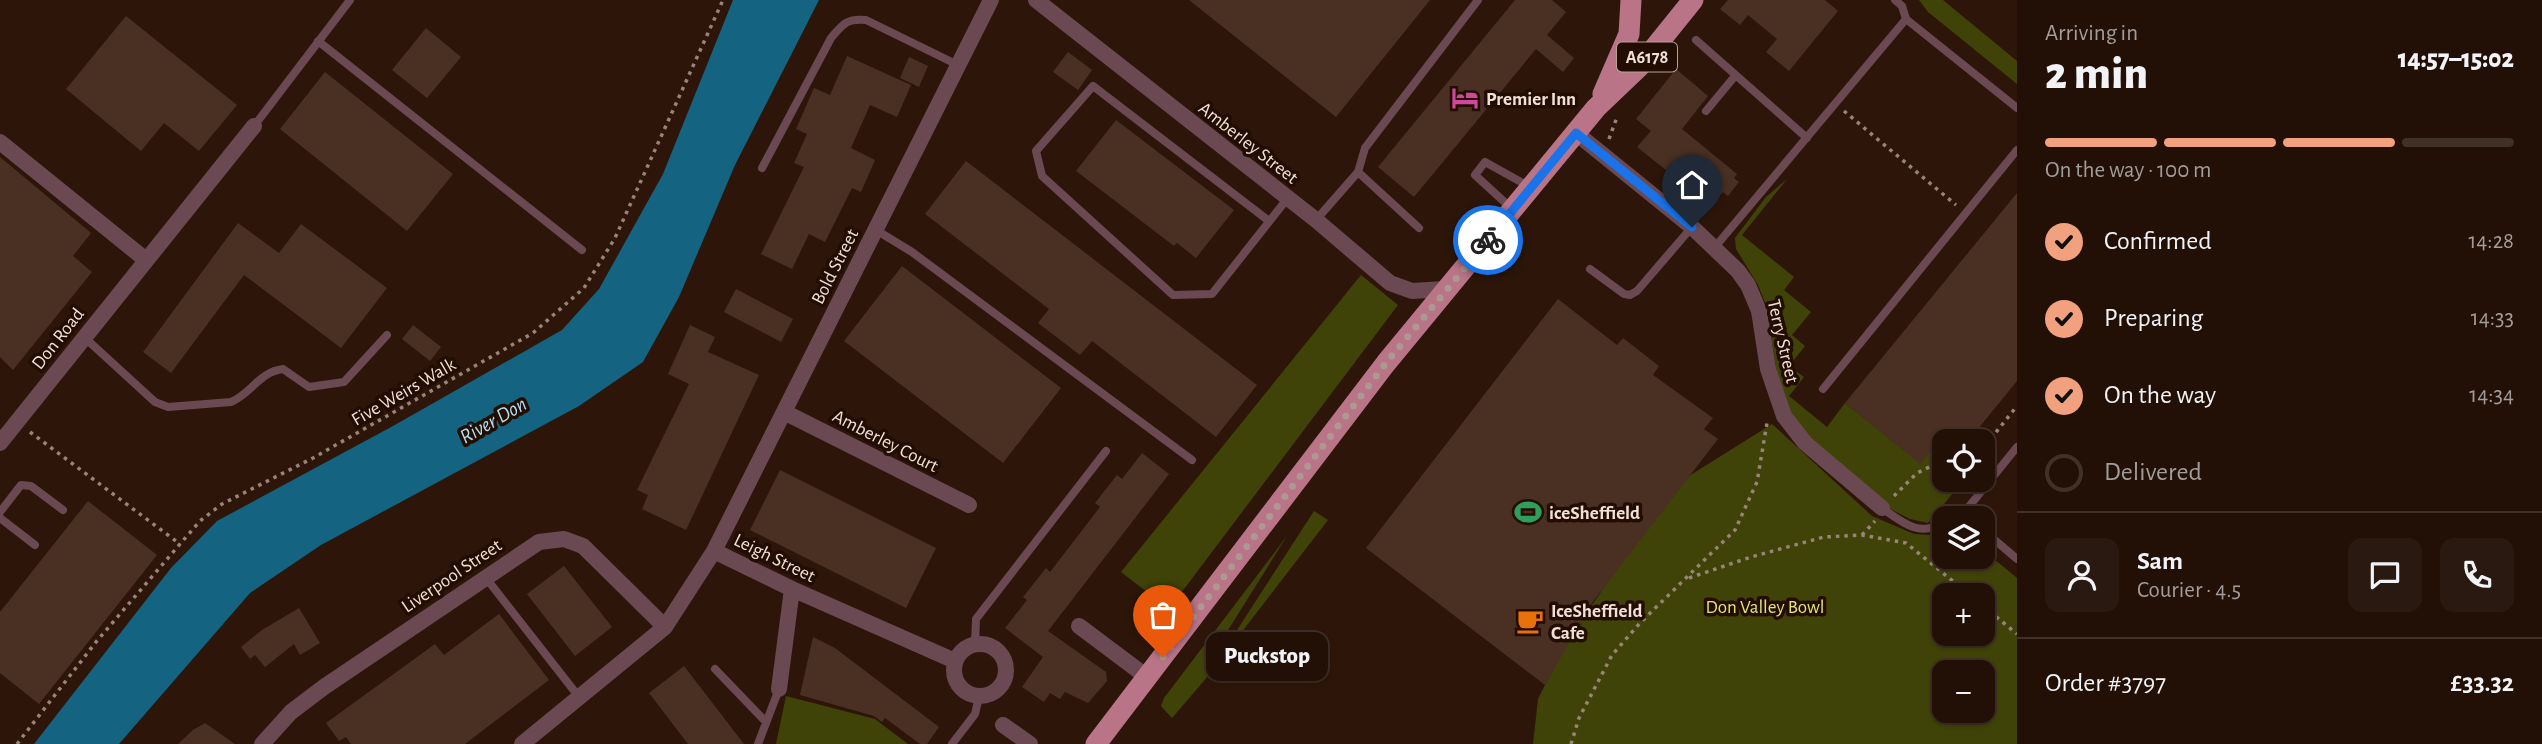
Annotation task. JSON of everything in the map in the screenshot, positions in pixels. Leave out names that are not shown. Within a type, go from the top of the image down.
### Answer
[{"type":"main road","name":"A6178","points":[[1596,108],[1629,34],[1631,0]]},
{"type":"main road","name":"A6178","points":[[1099,743],[1445,289],[1596,108],[1639,66],[1693,0]]},
{"type":"street","name":"Bold Street","points":[[714,551],[991,0]]},
{"type":"street","name":"Amberley Street","points":[[1036,0],[1316,220],[1390,283],[1412,291],[1445,289]]},
{"type":"street","name":"Don Road","points":[[0,443],[254,126]]},
{"type":"street","name":"Terry Street","points":[[1576,133],[1692,227],[1738,271],[1756,302],[1768,369],[1784,416],[1805,443],[1882,508]]},
{"type":"street","points":[[0,142],[146,260]]},
{"type":"street","name":"Amberley Court","points":[[785,412],[969,505]]},
{"type":"street","name":"Liverpool Street","points":[[262,744],[291,712],[324,687],[539,542],[564,540],[583,546],[666,626]]},
{"type":"street","name":"Leigh Street","points":[[522,744],[666,626],[714,551],[792,589],[955,661]]},
{"type":"street","points":[[779,689],[792,589]]},
{"type":"street","points":[[1079,626],[1147,677]]},
{"type":"street","points":[[975,644],[993,648],[1000,653],[1006,670],[1001,687],[987,696],[979,697],[963,691],[954,677],[955,661],[960,653],[975,644]]},
{"type":"street","points":[[1003,724],[1030,744]]},
{"type":"lane","points":[[254,126],[349,0]]},
{"type":"lane","points":[[1316,220],[1358,172],[1365,148],[1478,0]]},
{"type":"lane","points":[[1898,3],[1906,19],[2017,108]]},
{"type":"lane","points":[[762,168],[831,38],[844,23],[854,19],[866,20],[960,66]]},
{"type":"lane","points":[[1715,247],[1906,19]]},
{"type":"lane","points":[[1696,40],[1807,138]]},
{"type":"lane","points":[[318,41],[582,250]]},
{"type":"lane","points":[[1706,111],[1735,76]]},
{"type":"lane","points":[[1269,221],[1093,86],[1036,151],[1042,176],[1173,295],[1212,295],[1287,199]]},
{"type":"lane","points":[[1824,389],[2017,150]]},
{"type":"lane","points":[[1513,210],[1478,167],[1531,187]]},
{"type":"lane","points":[[1358,172],[1419,228]]},
{"type":"lane","points":[[1590,269],[1624,294],[1630,295],[1637,291],[1692,227]]},
{"type":"lane","points":[[876,230],[912,252],[1192,460]]},
{"type":"lane","points":[[84,337],[155,402],[168,407],[231,402],[240,398],[264,374],[273,370],[284,369],[309,387],[344,382],[387,335]]},
{"type":"lane","points":[[1971,506],[2017,447]]},
{"type":"lane","points":[[975,644],[976,619],[1106,451]]},
{"type":"lane","points":[[0,512],[21,485],[31,486],[63,510]]},
{"type":"lane","points":[[1882,508],[1909,528],[1932,528]]},
{"type":"lane","points":[[0,518],[35,545]]},
{"type":"lane","points":[[1995,540],[2017,559]]},
{"type":"lane","points":[[486,578],[579,697]]},
{"type":"lane","points":[[715,669],[766,722]]},
{"type":"lane","points":[[758,744],[779,689]]},
{"type":"lane","points":[[952,744],[975,714],[979,697]]},
{"type":"path","name":"Five Weirs Walk","points":[[17,744],[96,642],[200,521],[222,504],[313,458],[533,333],[584,288],[615,237],[723,0]]},
{"type":"path","points":[[1836,104],[1966,213]]},
{"type":"path","points":[[1995,434],[2017,406]]},
{"type":"path","points":[[1571,744],[1579,718],[1612,655],[1640,623],[1735,530],[1758,482],[1767,421]]},
{"type":"path","points":[[17,422],[180,544]]},
{"type":"path","points":[[1882,508],[1917,473],[1932,466]]},
{"type":"path","points":[[1687,579],[1751,557],[1824,537],[1862,536],[1906,543],[1955,583]]},
{"type":"path","points":[[1995,616],[2017,634]]},
{"type":"green space","points":[[1919,0],[1943,0],[2017,61],[2017,84],[1928,12]]},
{"type":"green space","points":[[1787,179],[1742,235],[1794,277],[1784,290],[1811,312],[1792,335],[1805,346],[1789,366],[1804,377],[1789,396],[1827,427],[1845,403],[1920,463],[1932,449],[1932,492],[1954,492],[1942,506],[1932,506],[1932,518],[1928,523],[1910,519],[1877,502],[1797,429],[1779,386],[1766,305],[1758,285],[1736,249],[1735,238],[1766,197]]},
{"type":"green space","points":[[1361,275],[1398,305],[1169,609],[1121,572]]},
{"type":"green space","name":"Don Valley Bowl","points":[[1772,424],[1872,516],[1914,534],[1932,535],[1932,569],[1995,569],[1995,560],[2017,578],[2017,744],[1533,744],[1538,699],[1575,630],[1611,577],[1689,476]]},
{"type":"green space","points":[[1314,511],[1328,520],[1231,646],[1228,644]]},
{"type":"green space","points":[[1287,536],[1213,654],[1221,661],[1172,718],[1161,706],[1164,698]]},
{"type":"green space","points":[[786,696],[875,719],[908,744],[776,744]]},
{"type":"water","name":"River Don","points":[[733,0],[819,0],[735,165],[679,297],[643,362],[579,406],[321,545],[250,593],[119,744],[34,744],[171,568],[217,521],[393,426],[562,330],[599,289],[663,174]]},
{"type":"building","points":[[1189,0],[1430,0],[1336,117]]},
{"type":"building","name":"Premier Inn","points":[[1515,0],[1552,0],[1566,12],[1547,35],[1574,58],[1563,72],[1536,49],[1414,197],[1378,167]]},
{"type":"building","points":[[1728,0],[1825,0],[1838,11],[1789,71],[1766,52],[1777,39],[1748,15],[1740,25],[1720,9]]},
{"type":"building","points":[[126,16],[237,105],[199,151],[164,123],[141,151],[66,89]]},
{"type":"building","points":[[426,28],[461,57],[427,98],[392,70]]},
{"type":"building","points":[[1068,52],[1092,70],[1078,90],[1053,72]]},
{"type":"building","points":[[847,56],[911,85],[897,117],[870,105],[851,148],[875,160],[861,192],[852,188],[825,242],[809,234],[792,269],[761,254],[804,167],[794,163],[807,134],[796,129],[814,88],[830,95]]},
{"type":"building","points":[[909,57],[928,66],[919,87],[900,78]]},
{"type":"building","points":[[1676,69],[1708,96],[1682,129],[1737,174],[1734,178],[1739,182],[1728,196],[1723,192],[1711,206],[1637,147],[1651,131],[1636,119]]},
{"type":"building","points":[[325,72],[453,174],[407,231],[280,129]]},
{"type":"building","points":[[1116,120],[1234,210],[1196,258],[1177,243],[1174,246],[1076,171]]},
{"type":"building","points":[[0,157],[91,233],[73,256],[92,272],[13,370],[0,357]]},
{"type":"building","points":[[966,161],[1257,385],[1216,437],[1092,341],[1080,355],[1038,323],[1049,309],[925,214]]},
{"type":"building","points":[[2017,193],[2017,381],[1978,429],[1932,429],[1932,449],[1920,464],[1845,403]]},
{"type":"building","points":[[238,223],[279,253],[301,224],[387,288],[341,348],[244,275],[171,373],[143,352]]},
{"type":"building","points":[[902,266],[1061,388],[1003,463],[844,341]]},
{"type":"building","points":[[736,289],[793,319],[781,342],[724,312]]},
{"type":"building","name":"iceSheffield","points":[[1558,299],[1617,345],[1623,338],[1659,366],[1653,375],[1713,418],[1704,429],[1718,439],[1592,603],[1545,685],[1366,548]]},
{"type":"building","points":[[413,325],[441,347],[430,361],[402,339]]},
{"type":"building","points":[[690,325],[715,337],[708,352],[759,375],[686,530],[642,509],[648,495],[637,490],[689,384],[668,374]]},
{"type":"building","points":[[1142,453],[1169,474],[1048,631],[1106,672],[1107,681],[1088,703],[1065,692],[1060,699],[1050,693],[1044,702],[1022,687],[1043,657],[1005,628],[1027,600],[1023,597],[1046,568],[1050,572],[1100,507],[1095,503],[1117,475],[1122,479]]},
{"type":"building","points":[[780,470],[936,548],[906,608],[750,530]]},
{"type":"building","points":[[88,501],[157,555],[39,704],[0,673],[0,612]]},
{"type":"building","points":[[564,566],[612,627],[575,656],[527,594]]},
{"type":"building","points":[[299,608],[320,643],[300,655],[294,644],[265,667],[255,655],[250,659],[241,647],[262,630]]},
{"type":"building","points":[[499,614],[549,680],[465,744],[351,744],[346,737],[339,741],[326,723],[435,644],[444,655]]},
{"type":"building","points":[[813,637],[835,648],[939,727],[927,744],[920,744],[885,718],[882,722],[874,716],[800,695]]},
{"type":"building","points":[[684,666],[744,744],[688,744],[649,693]]},
{"type":"building","points":[[205,723],[235,744],[178,744]]},
{"type":"way so far","points":[[1163,657],[1386,363],[1488,240]]},
{"type":"place","name":"Premier Inn","points":[[1465,98]]},
{"type":"place","name":"iceSheffield","points":[[1528,512]]},
{"type":"place","name":"IceSheffield Cafe","points":[[1530,621]]},
{"type":"place","name":"Puckstop","points":[[1163,657]]},
{"type":"route","points":[[1488,240],[1576,133],[1692,227]]}]
